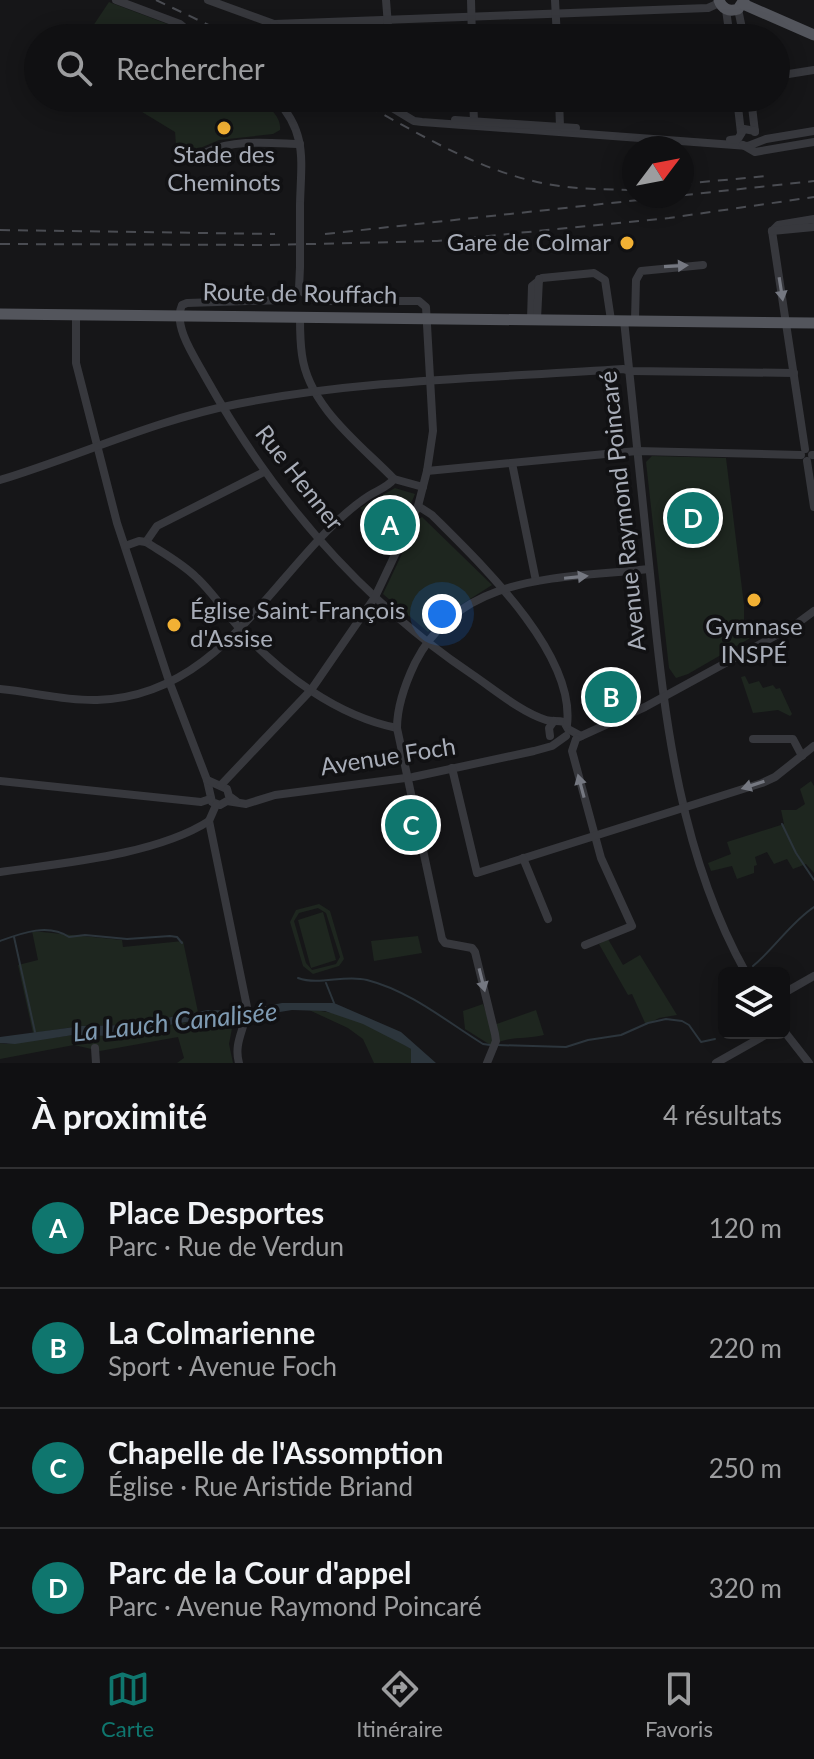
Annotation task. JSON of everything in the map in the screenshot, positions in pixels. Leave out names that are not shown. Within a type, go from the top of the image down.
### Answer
[{"type":"main road","points":[[731,4],[785,24]]},
{"type":"main road","points":[[790,26],[814,35]]},
{"type":"main road","name":"Route de Rouffach","points":[[0,314],[300,317],[424,312],[534,319],[814,321]]},
{"type":"street","points":[[116,0],[180,24]]},
{"type":"street","points":[[208,0],[253,17],[260,24]]},
{"type":"street","points":[[386,0],[388,24]]},
{"type":"street","points":[[471,0],[472,24]]},
{"type":"street","points":[[555,0],[556,24]]},
{"type":"street","points":[[285,24],[708,8],[731,4]]},
{"type":"street","points":[[730,24],[731,4]]},
{"type":"street","points":[[731,4],[739,24]]},
{"type":"street","points":[[790,74],[814,70]]},
{"type":"street","points":[[287,112],[294,121],[300,144],[299,289]]},
{"type":"street","points":[[403,112],[422,122],[641,136]]},
{"type":"street","points":[[474,112],[474,123]]},
{"type":"street","points":[[559,112],[560,129]]},
{"type":"street","points":[[739,112],[743,144],[751,151],[814,142]]},
{"type":"street","points":[[694,140],[752,145],[756,136],[753,112]]},
{"type":"street","points":[[694,139],[735,140],[748,129],[765,149]]},
{"type":"street","points":[[756,136],[814,131]]},
{"type":"street","points":[[207,152],[219,146],[238,143],[300,144]]},
{"type":"street","points":[[814,219],[778,225],[772,232],[814,507]]},
{"type":"street","points":[[772,232],[814,227]]},
{"type":"street","name":"Avenue Raymond Poincaré","points":[[703,265],[641,271],[636,280],[628,370],[663,696],[683,807],[710,897],[743,967]]},
{"type":"street","points":[[534,319],[539,279],[594,273],[605,280],[611,320]]},
{"type":"street","name":"Route de Rouffach","points":[[179,315],[182,305],[187,303],[284,300],[295,296],[299,289],[319,301],[409,302],[424,312]]},
{"type":"street","points":[[0,781],[201,802],[218,792],[311,690],[375,597],[418,506],[433,431],[424,312]]},
{"type":"street","points":[[76,315],[76,363],[125,546],[169,681],[218,792],[209,821],[247,1007],[246,1019],[236,1044],[239,1063]]},
{"type":"street","name":"Rue Henner","points":[[179,315],[197,360],[223,408],[264,472],[320,539],[375,597],[428,642],[503,696],[563,731]]},
{"type":"street","points":[[300,317],[302,357],[314,391],[341,427],[394,479],[423,487]]},
{"type":"street","points":[[0,480],[97,446],[223,408],[314,391],[628,370],[794,373]]},
{"type":"street","points":[[427,471],[637,451],[808,455]]},
{"type":"street","points":[[512,463],[536,581]]},
{"type":"street","points":[[146,542],[157,526],[264,472]]},
{"type":"street","points":[[0,689],[72,700],[100,700],[147,691],[197,667],[241,630],[320,539],[363,499],[388,486],[394,479]]},
{"type":"street","points":[[418,506],[432,515],[504,588],[529,622],[552,662],[565,694],[567,711],[563,731],[572,751],[594,835],[632,926],[585,945]]},
{"type":"street","points":[[125,546],[146,542],[200,580],[241,630],[277,665],[311,690],[351,712],[381,725],[397,728]]},
{"type":"street","points":[[487,1063],[495,1044],[475,952],[472,948],[451,945],[442,939],[406,778],[397,717],[409,674],[428,642],[448,620],[464,607],[498,589],[536,581],[649,569]]},
{"type":"street","points":[[795,625],[814,611]]},
{"type":"street","points":[[563,731],[663,696],[795,625],[814,618]]},
{"type":"street","name":"Avenue Foch","points":[[218,792],[246,804],[275,795],[406,778],[544,747],[563,731]]},
{"type":"street","points":[[753,739],[793,739],[802,756]]},
{"type":"street","points":[[452,768],[477,873],[762,783],[775,777],[814,746]]},
{"type":"street","points":[[0,872],[168,841],[209,821]]},
{"type":"street","points":[[523,858],[548,919]]},
{"type":"street","points":[[790,990],[814,976]]},
{"type":"street","points":[[716,1063],[758,1039]]},
{"type":"street","points":[[790,1039],[809,1063]]},
{"type":"street","points":[[95,1048],[96,1063]]},
{"type":"shaded area","points":[[109,2],[167,24],[94,24]]},
{"type":"shaded area","name":"Stade des Cheminots","points":[[142,112],[273,112],[280,125],[280,130],[273,134],[219,140],[177,158],[175,132]]},
{"type":"shaded area","points":[[652,456],[726,458],[744,622],[752,637],[676,678],[669,668],[646,462]]},
{"type":"shaded area","points":[[395,488],[415,494],[395,541],[360,508]]},
{"type":"shaded area","points":[[422,517],[492,585],[448,613],[428,632],[383,594]]},
{"type":"shaded area","points":[[745,676],[749,684],[759,681],[763,688],[773,685],[776,689],[780,688],[792,714],[790,716],[778,710],[753,713],[741,677]]},
{"type":"shaded area","points":[[811,781],[814,786],[814,873],[806,864],[793,869],[787,859],[774,864],[767,852],[755,857],[757,865],[754,866],[754,873],[737,879],[732,866],[711,871],[708,863],[731,854],[727,842],[784,824],[781,810],[796,810],[805,804],[800,789]]},
{"type":"shaded area","points":[[319,904],[330,911],[344,959],[339,966],[313,974],[303,966],[290,922],[296,910]],"holes":[[[318,908],[326,913],[340,957],[336,964],[312,970],[306,963],[294,921],[299,913]]]},
{"type":"shaded area","points":[[323,912],[336,960],[311,968],[298,920]]},
{"type":"shaded area","points":[[32,931],[122,940],[123,947],[183,941],[198,1012],[130,1025],[81,1026],[33,1033],[18,965],[38,960]]},
{"type":"shaded area","points":[[418,936],[422,953],[374,961],[371,941]]},
{"type":"shaded area","points":[[608,939],[623,965],[640,955],[677,1015],[659,1018],[646,1025],[632,994],[628,995],[599,944]]},
{"type":"shaded area","points":[[483,1004],[491,1026],[536,1010],[544,1035],[511,1039],[492,1046],[465,1029],[463,1011]]},
{"type":"shaded area","points":[[309,1010],[362,1022],[411,1049],[411,1063],[374,1063],[363,1039],[348,1028]]},
{"type":"shaded area","points":[[209,1018],[234,1018],[229,1044],[233,1063],[177,1063],[184,1058],[178,1037],[100,1051],[74,1045],[0,1059],[0,1043],[73,1035],[110,1036]]},
{"type":"water","points":[[282,1003],[334,1003],[401,1032],[436,1063],[411,1063],[411,1049],[363,1024],[325,1011],[292,1010],[255,1016],[252,1009]]},
{"type":"water","name":"La Lauch Canalisée","points":[[208,1010],[243,1011],[241,1018],[213,1017],[110,1036],[73,1035],[15,1044],[0,1043],[0,1037],[82,1026],[130,1025]]},
{"type":"waterway","points":[[782,824],[814,880]]},
{"type":"waterway","points":[[753,966],[797,920],[814,907]]},
{"type":"waterway","points":[[0,941],[44,930],[69,937],[85,935],[127,939],[170,936],[177,937],[182,943]]},
{"type":"waterway","points":[[14,937],[35,1032]]},
{"type":"waterway","points":[[298,978],[315,981],[350,978],[383,985],[427,1008],[483,1044],[490,1045]]},
{"type":"waterway","points":[[326,983],[334,1003]]},
{"type":"waterway","points":[[497,1045],[566,1047],[621,1035],[666,1019],[689,1025],[701,1042],[715,1039]]},
{"type":"railway","points":[[156,0],[207,24]]},
{"type":"railway","points":[[379,112],[496,170],[557,186],[622,190]]},
{"type":"railway","points":[[694,183],[766,176]]},
{"type":"railway","points":[[325,234],[814,181]]},
{"type":"railway","points":[[0,244],[269,245],[437,241],[669,218],[814,197]]},
{"type":"railway","points":[[0,230],[275,234]]},
{"type":"place","name":"Stade des Cheminots","points":[[224,128]]},
{"type":"place","name":"Gare de Colmar","points":[[627,243]]},
{"type":"place","name":"Parc de la Cour d'appel","points":[[693,518]]},
{"type":"place","name":"Place Desportes","points":[[390,525]]},
{"type":"place","name":"Gymnase INSPÉ","points":[[754,600]]},
{"type":"place","name":"Église Saint-François d'Assise","points":[[174,625]]},
{"type":"place","name":"La Colmarienne","points":[[611,697]]},
{"type":"place","name":"Chapelle de l'Assomption","points":[[411,825]]}]
